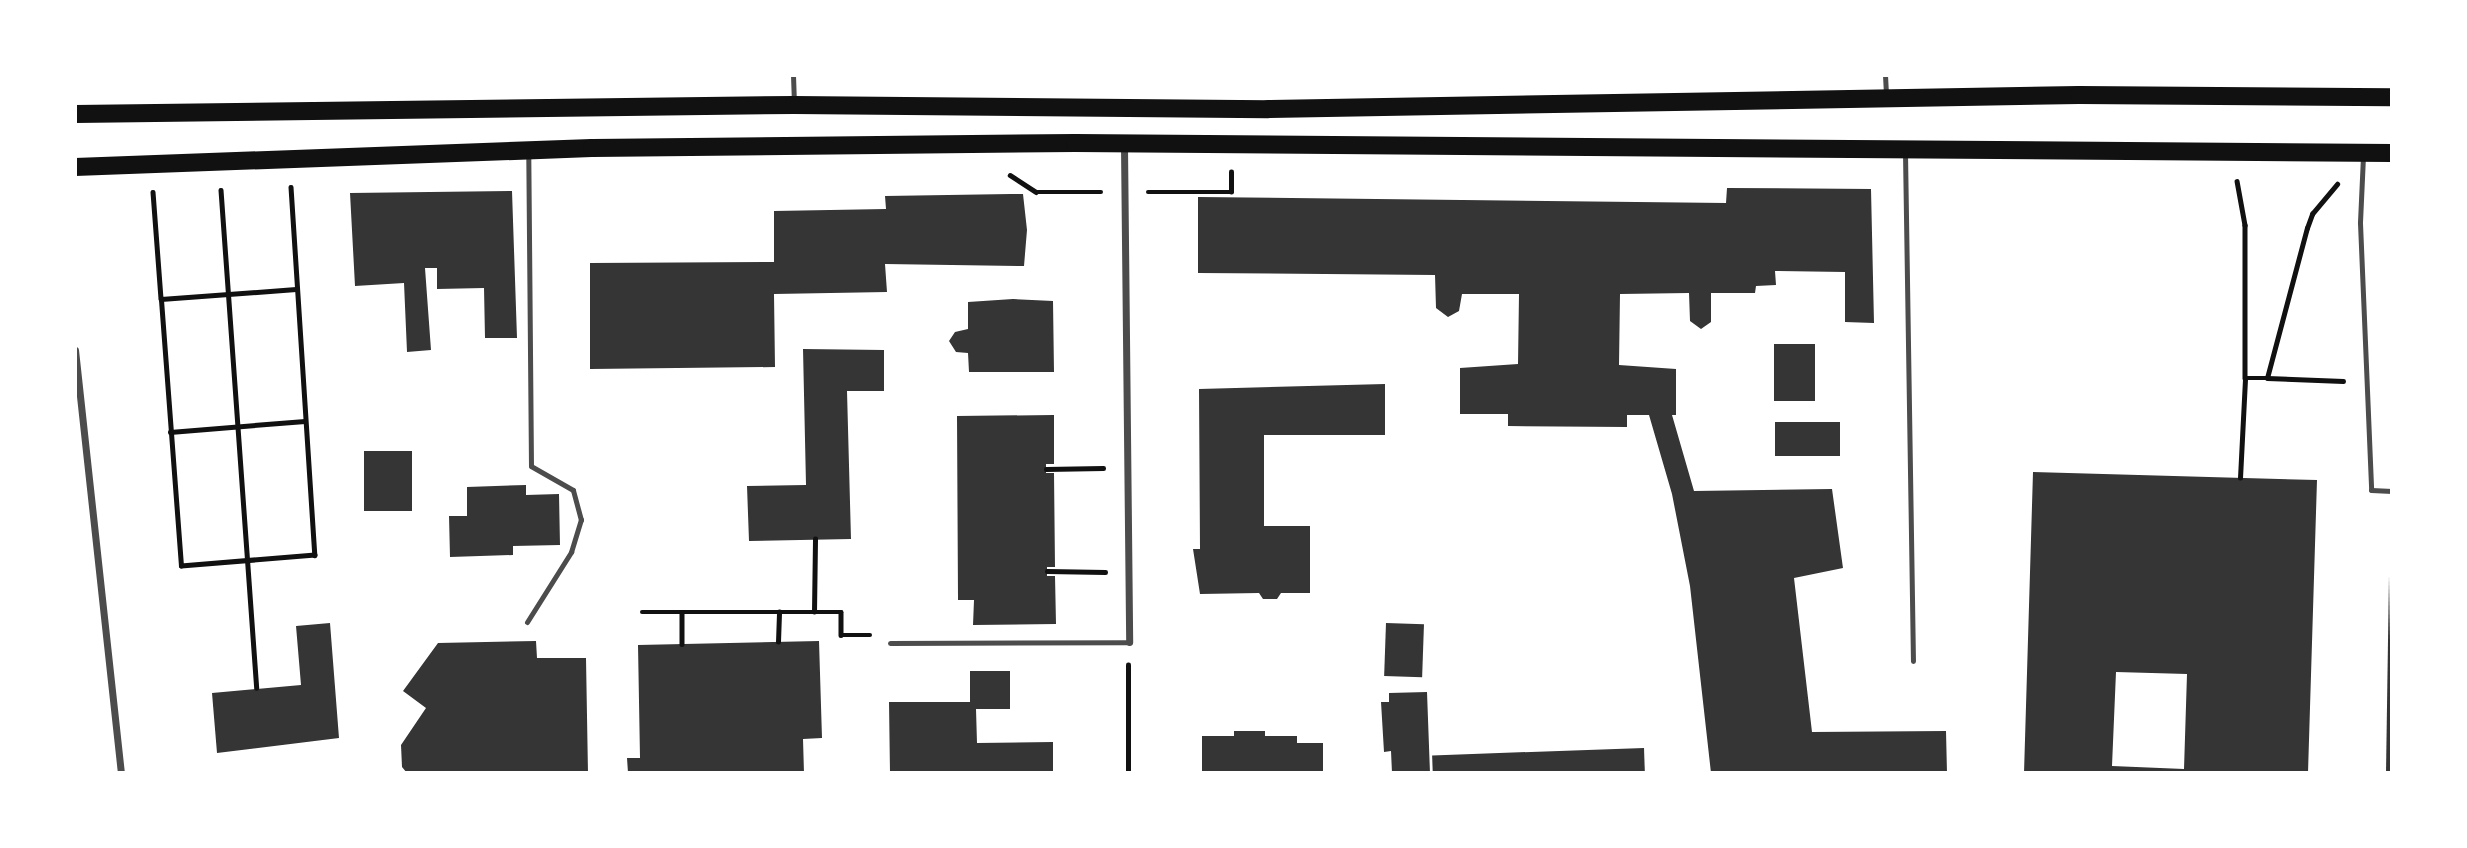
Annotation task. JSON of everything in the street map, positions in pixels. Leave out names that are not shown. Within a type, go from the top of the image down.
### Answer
[{"type":"main road","points":[[75,114],[794,105],[1268,110],[2079,95],[2392,97]]},
{"type":"main road","points":[[75,167],[528,150],[1124,143],[1905,147],[2392,153]]},
{"type":"street","points":[[1124,143],[1129,642]]},
{"type":"street","points":[[75,350],[121,773]]},
{"type":"lane","points":[[793,75],[794,105]]},
{"type":"lane","points":[[1885,75],[1886,100]]},
{"type":"lane","points":[[1905,147],[1913,661]]},
{"type":"lane","points":[[527,622],[571,552],[581,520],[573,490],[531,466],[528,150]]},
{"type":"lane","points":[[2363,152],[2360,223],[2371,490],[2392,491]]},
{"type":"lane","points":[[890,643],[1129,642]]},
{"type":"path","points":[[218,162],[257,688]]},
{"type":"path","points":[[151,163],[181,566],[315,555],[290,210]]},
{"type":"path","points":[[2240,478],[2245,378],[2243,212]]},
{"type":"path","points":[[2266,379],[2312,214]]},
{"type":"path","points":[[161,299],[296,289]]},
{"type":"path","points":[[2245,378],[2365,382]]},
{"type":"path","points":[[169,432],[305,421]]},
{"type":"path","points":[[1046,469],[1128,468]]},
{"type":"path","points":[[814,612],[815,540]]},
{"type":"path","points":[[1047,571],[1129,572]]},
{"type":"path","points":[[642,612],[841,612],[841,635],[879,635],[890,643]]},
{"type":"path","points":[[682,612],[682,644]]},
{"type":"path","points":[[778,642],[779,612]]},
{"type":"path","points":[[1128,773],[1129,642]]},
{"type":"building","points":[[1727,188],[1871,189],[1874,323],[1845,322],[1845,272],[1775,271],[1776,285],[1756,286],[1755,293],[1711,293],[1711,322],[1701,329],[1690,321],[1689,293],[1620,294],[1619,365],[1676,369],[1676,415],[1672,415],[1694,491],[1832,489],[1843,568],[1794,578],[1812,732],[1946,731],[1947,773],[1711,773],[1690,586],[1672,494],[1649,415],[1627,415],[1627,427],[1508,426],[1508,414],[1460,414],[1460,368],[1518,364],[1519,294],[1462,294],[1459,311],[1448,317],[1436,308],[1435,275],[1198,273],[1198,197],[1726,203]]},
{"type":"building","points":[[512,191],[517,338],[485,338],[484,288],[437,289],[437,268],[425,268],[431,350],[407,352],[404,283],[355,286],[350,193]]},
{"type":"building","points":[[1023,194],[1027,230],[1024,266],[885,264],[887,292],[774,294],[775,367],[590,369],[590,263],[774,262],[774,211],[886,209],[885,196]]},
{"type":"building","points":[[1013,299],[1053,301],[1054,372],[969,372],[968,353],[956,352],[949,341],[955,332],[968,329],[968,302]]},
{"type":"building","points":[[1774,344],[1815,344],[1815,401],[1774,401]]},
{"type":"building","points":[[803,349],[884,350],[884,391],[847,391],[851,539],[749,541],[747,486],[806,485]]},
{"type":"building","points":[[1385,384],[1385,435],[1264,435],[1264,526],[1310,526],[1310,593],[1281,593],[1277,599],[1263,599],[1259,593],[1200,594],[1193,549],[1200,549],[1199,389]]},
{"type":"building","points":[[1054,415],[1054,464],[1046,464],[1046,473],[1054,473],[1055,567],[1047,567],[1047,576],[1055,576],[1056,624],[973,625],[974,600],[958,600],[957,416]]},
{"type":"building","points":[[1775,422],[1840,422],[1840,456],[1775,456]]},
{"type":"building","points":[[364,451],[412,451],[412,511],[364,511]]},
{"type":"building","points":[[2033,472],[2317,480],[2308,773],[2024,773]],"holes":[[[2116,672],[2187,674],[2184,769],[2112,766]]]},
{"type":"building","points":[[526,485],[526,495],[559,494],[560,545],[513,546],[513,555],[450,557],[449,516],[467,516],[467,487]]},
{"type":"building","points":[[2389,575],[2392,773],[2386,773]]},
{"type":"building","points":[[330,623],[339,738],[217,753],[212,693],[301,685],[296,626]]},
{"type":"building","points":[[1386,623],[1424,624],[1422,677],[1384,676]]},
{"type":"building","points":[[536,641],[537,658],[586,658],[588,773],[407,773],[402,767],[401,745],[426,708],[403,691],[438,643]]},
{"type":"building","points":[[819,641],[822,738],[803,739],[804,773],[628,773],[627,758],[640,758],[638,645]]},
{"type":"building","points":[[970,671],[1010,671],[1010,709],[976,709],[977,743],[1053,742],[1053,773],[890,773],[889,702],[970,702]]},
{"type":"building","points":[[1427,692],[1430,773],[1392,773],[1391,751],[1384,752],[1381,702],[1389,702],[1389,693]]},
{"type":"building","points":[[1234,731],[1265,731],[1265,736],[1297,736],[1297,743],[1323,743],[1323,773],[1202,773],[1202,736],[1234,736]]},
{"type":"building","points":[[1644,748],[1645,773],[1433,773],[1432,755]]}]
